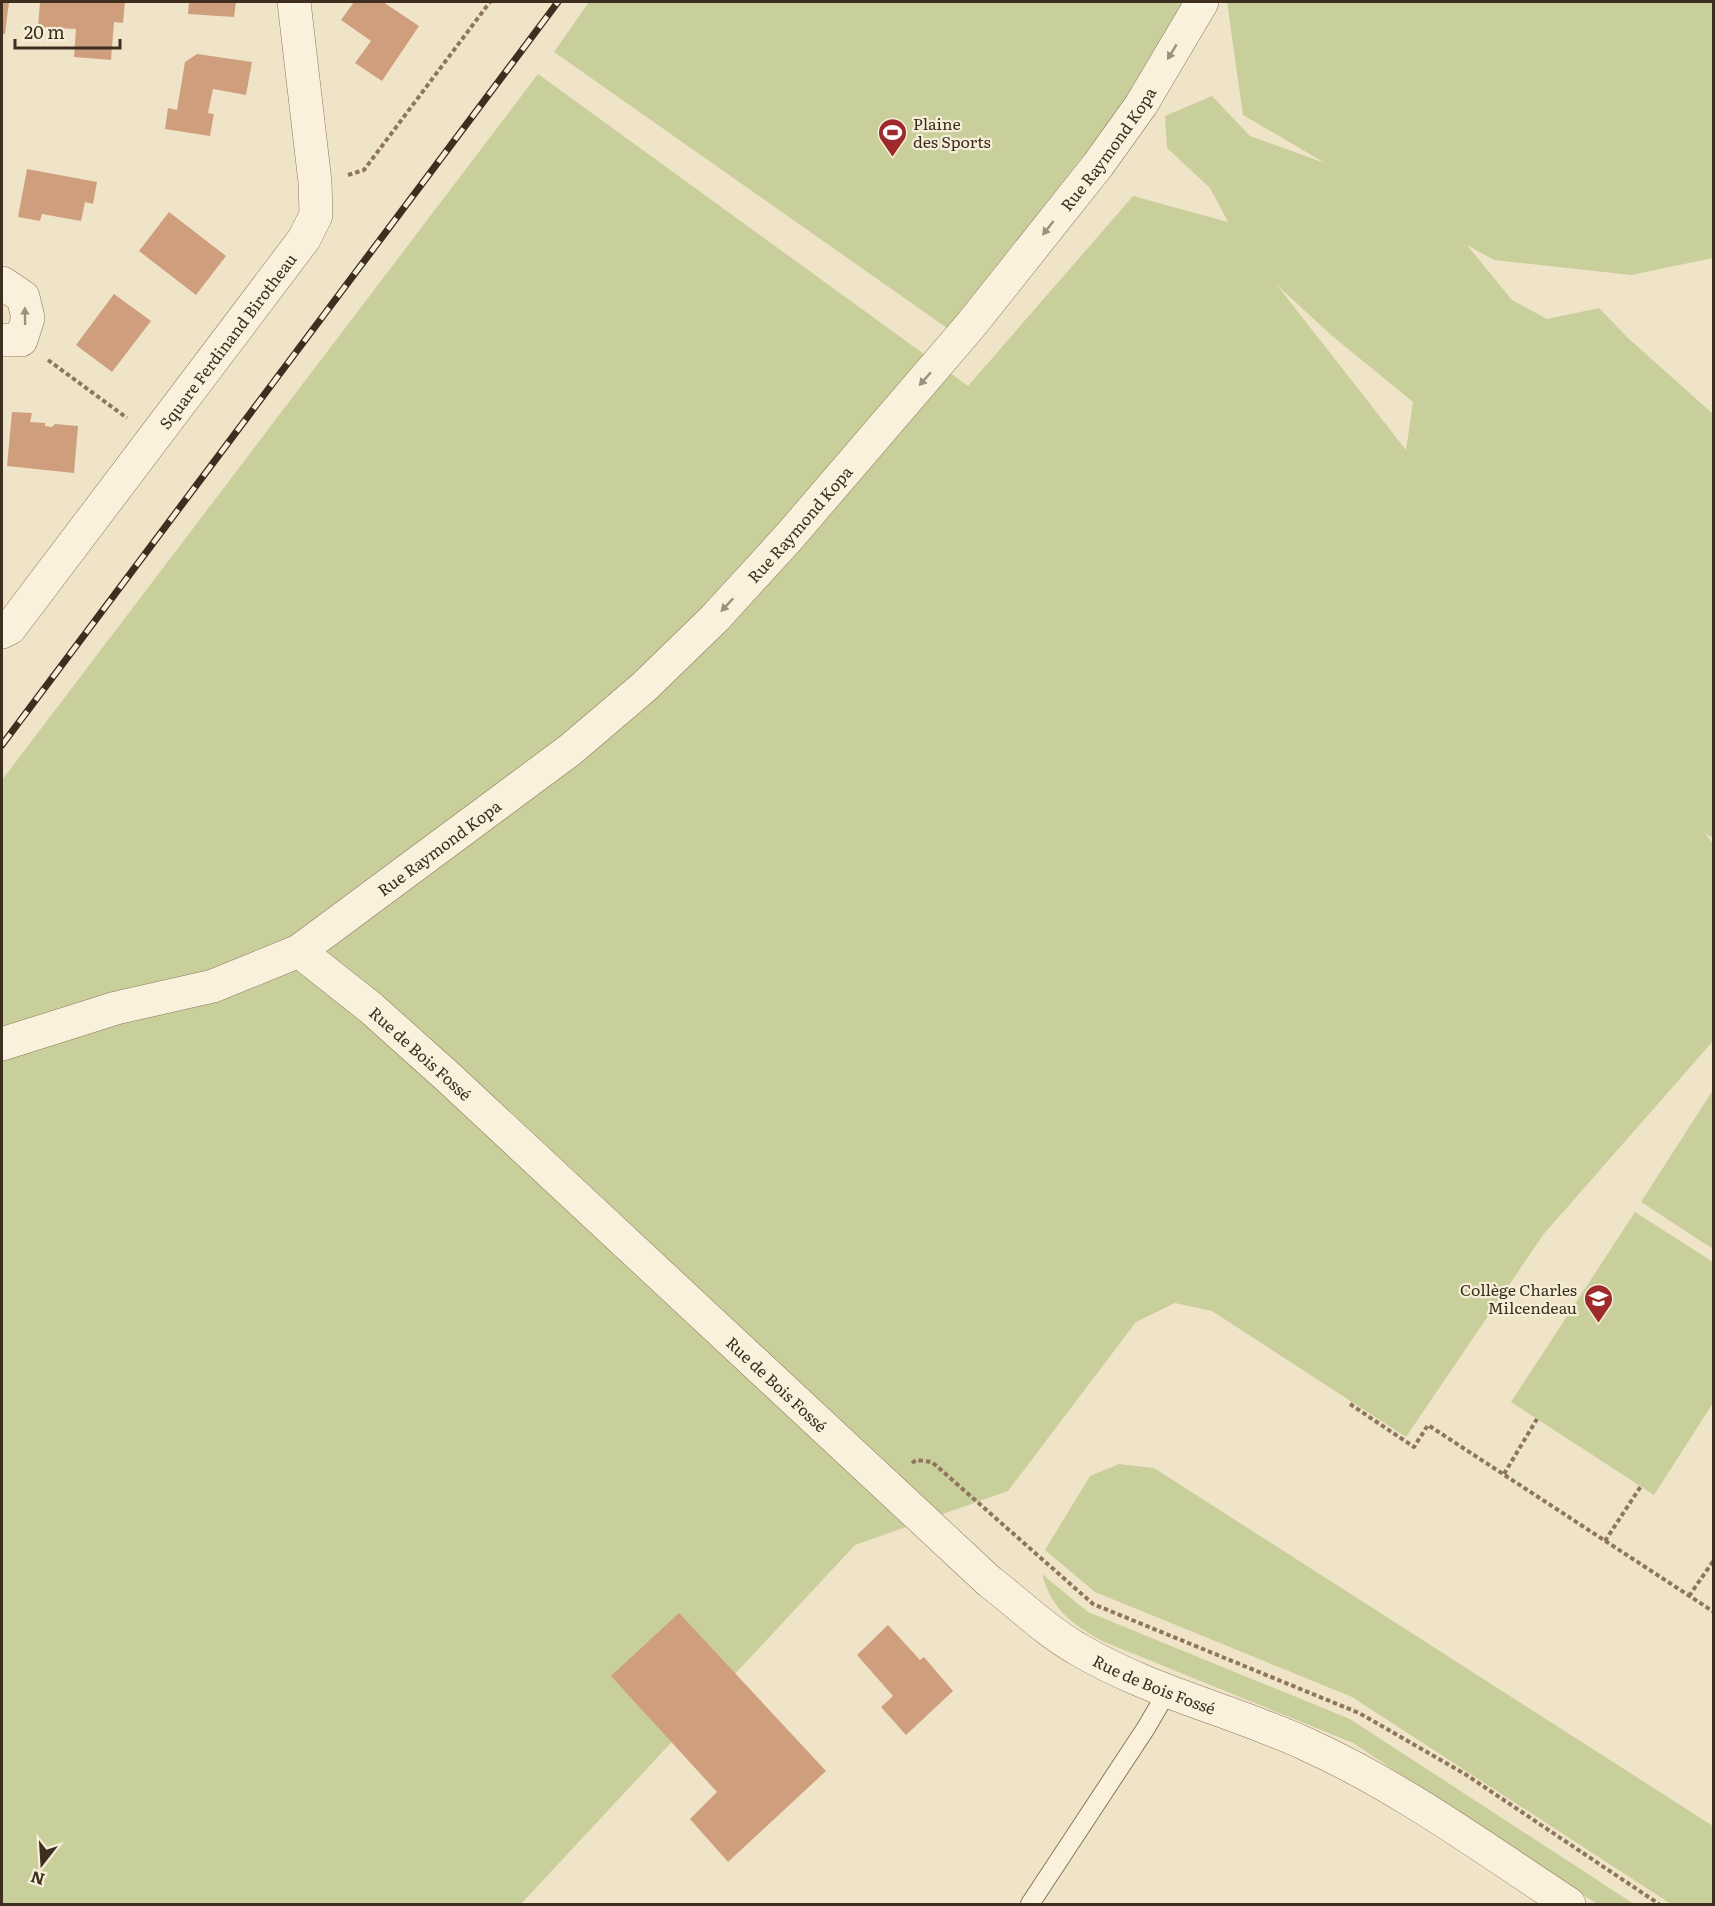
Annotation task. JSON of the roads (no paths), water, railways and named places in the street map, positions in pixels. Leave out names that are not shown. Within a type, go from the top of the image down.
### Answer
[{"type":"street","name":"Square Ferdinand Birotheau","points":[[2,632],[10,628],[153,436],[304,240],[316,215],[315,182],[294,2]]},
{"type":"street","name":"Rue Raymond Kopa","points":[[299,951],[570,750],[644,687],[715,618],[789,537],[970,326],[1091,174],[1141,105],[1202,2]]},
{"type":"street","points":[[2,283],[23,297],[28,318],[11,340]]},
{"type":"street","points":[[2,1044],[116,1008],[213,986],[299,951]]},
{"type":"street","name":"Rue de Bois Fossé","points":[[299,951],[370,1008],[448,1077],[990,1582],[1075,1648],[1167,1692],[1228,1711],[1311,1746],[1390,1787],[1569,1905]]},
{"type":"lane","points":[[1030,1905],[1167,1692]]},
{"type":"railway","points":[[2,745],[558,2]]},
{"type":"place","name":"Plaine des Sports","points":[[892,158]]},
{"type":"place","name":"Collège Charles Milcendeau","points":[[1598,1324]]}]
